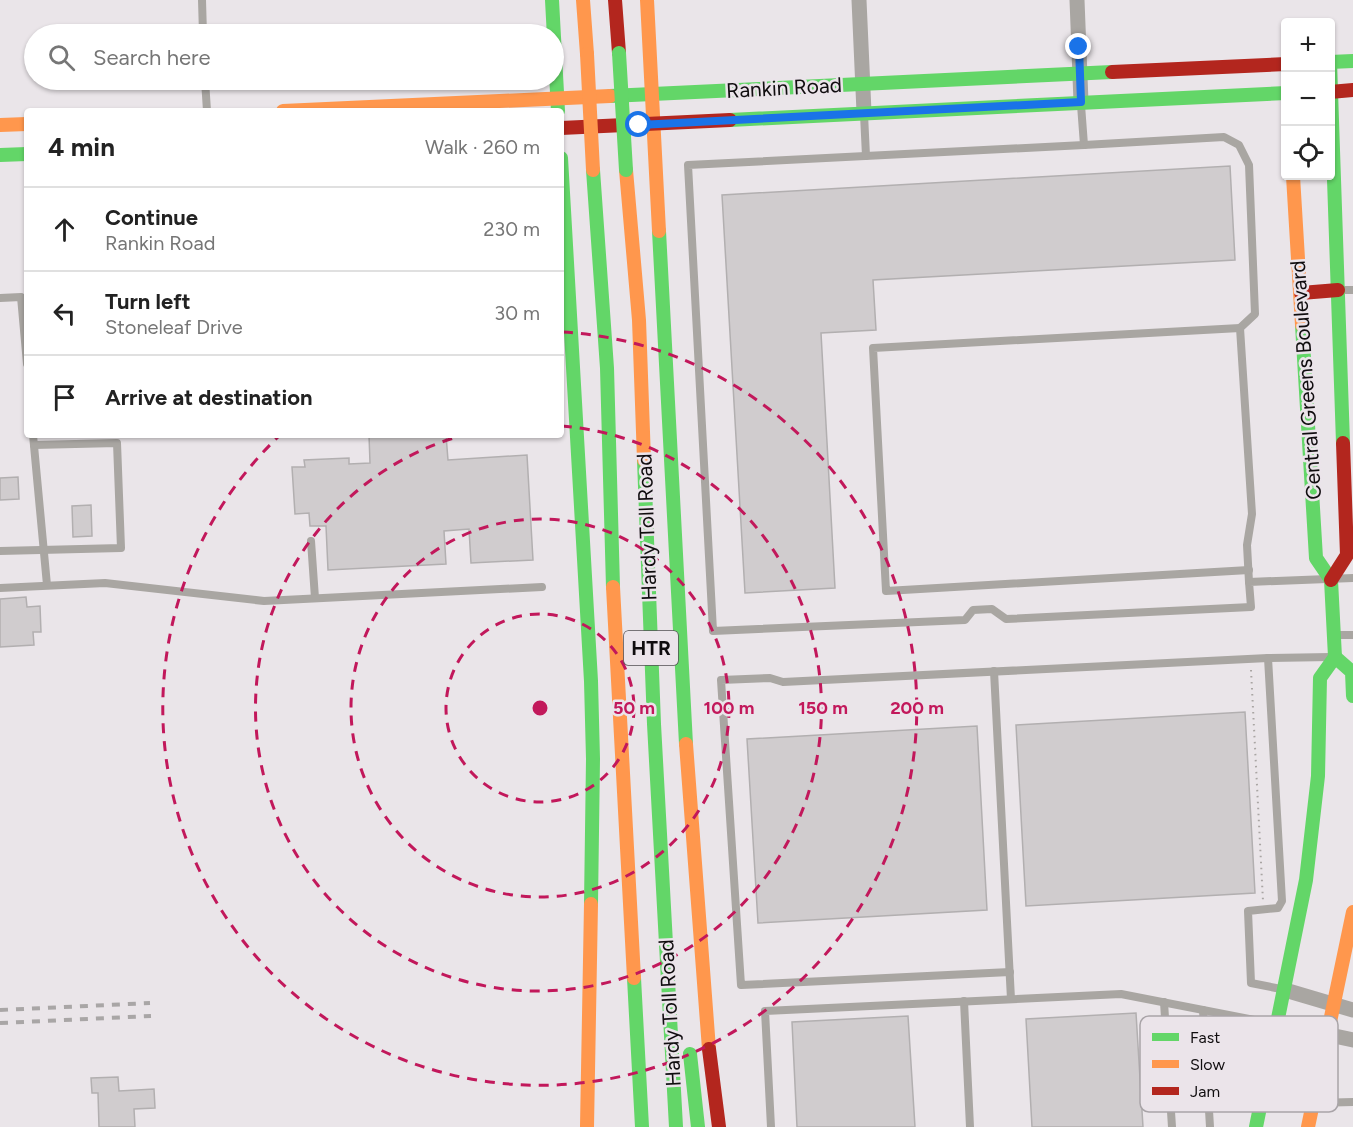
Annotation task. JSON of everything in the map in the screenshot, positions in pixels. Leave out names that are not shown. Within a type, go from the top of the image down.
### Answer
[{"type":"main road","points":[[552,0],[553,24]]},
{"type":"main road","name":"Hardy Toll Road","points":[[584,0],[607,368],[614,616],[642,1127]]},
{"type":"main road","name":"Hardy Toll Road","points":[[615,0],[639,332],[654,724],[676,1127]]},
{"type":"main road","points":[[647,0],[684,712],[709,1047],[719,1127]]},
{"type":"main road","points":[[1335,62],[1353,61]]},
{"type":"main road","name":"Rankin Road","points":[[401,108],[558,104],[652,94],[1281,64]]},
{"type":"main road","points":[[1335,92],[1353,90]]},
{"type":"main road","name":"Rankin Road","points":[[564,128],[1281,93]]},
{"type":"main road","points":[[0,125],[24,124]]},
{"type":"main road","name":"Central Greens Boulevard","points":[[1331,580],[1347,555],[1332,126]]},
{"type":"main road","points":[[0,155],[24,154]]},
{"type":"main road","name":"Central Greens Boulevard","points":[[1293,180],[1316,558],[1331,580],[1335,657]]},
{"type":"main road","points":[[564,210],[591,681],[593,759],[587,1127]]},
{"type":"main road","points":[[1301,293],[1338,290]]},
{"type":"main road","points":[[610,795],[614,616]]},
{"type":"main road","points":[[1280,1016],[1305,880],[1318,776],[1320,678],[1335,657],[1352,672],[1353,696]]},
{"type":"main road","points":[[654,724],[676,855]]},
{"type":"main road","points":[[1331,1016],[1353,912]]},
{"type":"main road","points":[[688,1035],[698,1127]]},
{"type":"main road","points":[[1256,1127],[1259,1112]]},
{"type":"main road","points":[[1308,1127],[1311,1112]]},
{"type":"street","points":[[859,0],[864,112]]},
{"type":"street","points":[[1077,0],[1081,102]]},
{"type":"street","points":[[1285,990],[1353,1010]]},
{"type":"street","points":[[1338,1037],[1353,1040]]},
{"type":"lane","points":[[202,0],[203,24]]},
{"type":"lane","points":[[206,90],[207,108]]},
{"type":"lane","points":[[1081,102],[1084,145]]},
{"type":"lane","points":[[864,112],[866,156]]},
{"type":"lane","points":[[1240,328],[1252,514],[1247,545],[1249,570],[1251,607],[1006,619],[992,609],[973,610],[965,620],[713,631],[688,165],[1224,137],[1239,145],[1249,165],[1255,314],[1240,328],[873,348],[886,591],[1249,570]]},
{"type":"lane","points":[[1338,290],[1353,290]]},
{"type":"lane","points":[[0,298],[21,297],[24,330]]},
{"type":"lane","points":[[33,438],[46,548],[47,585]]},
{"type":"lane","points":[[0,551],[46,548],[121,548],[117,443],[34,445]]},
{"type":"lane","points":[[311,541],[315,598]]},
{"type":"lane","points":[[1249,582],[1353,578]]},
{"type":"lane","points":[[0,588],[47,585],[128,585],[264,601],[542,587]]},
{"type":"lane","points":[[1334,635],[1353,634]]},
{"type":"lane","points":[[1268,657],[1282,901],[1278,908],[1248,910],[1251,983],[1285,990]]},
{"type":"lane","points":[[1010,972],[741,985],[721,680],[770,678],[783,682],[1268,657],[1335,657]]},
{"type":"lane","points":[[994,672],[1011,999]]},
{"type":"lane","points":[[771,1127],[765,1011],[1121,994],[1235,1016]]},
{"type":"lane","points":[[964,1001],[970,1127]]},
{"type":"lane","points":[[1164,1002],[1165,1016]]},
{"type":"lane","points":[[1203,1010],[1203,1016]]},
{"type":"lane","points":[[1338,1103],[1353,1102]]},
{"type":"lane","points":[[1171,1112],[1172,1127]]},
{"type":"lane","points":[[1209,1112],[1210,1127]]},
{"type":"path","points":[[1250,658],[1263,910]]},
{"type":"building","points":[[1230,166],[1235,260],[873,280],[876,330],[821,333],[835,588],[745,593],[722,195]]},
{"type":"building","points":[[369,438],[446,438],[448,460],[527,455],[533,560],[471,563],[469,529],[444,531],[446,564],[328,570],[326,526],[310,526],[309,513],[295,514],[292,467],[305,467],[304,460],[349,458],[349,464],[370,463]]},
{"type":"building","points":[[18,477],[19,499],[0,500],[0,478]]},
{"type":"building","points":[[91,505],[92,536],[73,537],[72,506]]},
{"type":"building","points":[[26,597],[27,607],[40,606],[41,632],[33,632],[34,645],[0,647],[0,599]]},
{"type":"building","points":[[1245,712],[1255,893],[1026,906],[1016,725]]},
{"type":"building","points":[[977,726],[987,910],[758,923],[747,739]]},
{"type":"building","points":[[1136,1013],[1140,1112],[1142,1112],[1143,1127],[1032,1127],[1026,1019]]},
{"type":"building","points":[[908,1016],[915,1127],[797,1127],[792,1022]]},
{"type":"building","points":[[118,1077],[119,1091],[154,1089],[155,1108],[134,1109],[135,1127],[99,1127],[98,1093],[92,1093],[91,1078]]},
{"type":"railway","points":[[0,1010],[150,1003]]},
{"type":"railway","points":[[0,1023],[151,1016]]},
{"type":"traffic: fast","points":[[552,0],[553,24]]},
{"type":"traffic: fast","points":[[619,53],[626,170]]},
{"type":"traffic: fast","points":[[1343,443],[1330,62],[1353,61]]},
{"type":"traffic: fast","points":[[610,96],[1112,72]]},
{"type":"traffic: fast","points":[[557,90],[558,108]]},
{"type":"traffic: fast","points":[[730,120],[1281,93]]},
{"type":"traffic: fast","points":[[0,155],[24,154]]},
{"type":"traffic: fast","points":[[593,170],[607,368],[613,587]]},
{"type":"traffic: fast","points":[[564,210],[591,681],[593,759],[591,904]]},
{"type":"traffic: fast","points":[[659,231],[686,744]]},
{"type":"traffic: fast","points":[[1278,1016],[1306,880],[1318,776],[1320,678],[1335,657],[1331,580],[1316,558],[1302,325]]},
{"type":"traffic: fast","points":[[644,460],[654,724],[676,1127]]},
{"type":"traffic: fast","points":[[1335,657],[1352,672],[1353,696]]},
{"type":"traffic: fast","points":[[634,978],[642,1127]]},
{"type":"traffic: fast","points":[[690,1054],[698,1127]]},
{"type":"traffic: fast","points":[[1256,1127],[1259,1112]]},
{"type":"traffic: slow","points":[[583,0],[587,54]]},
{"type":"traffic: slow","points":[[647,0],[659,231]]},
{"type":"traffic: slow","points":[[587,54],[593,170]]},
{"type":"traffic: slow","points":[[348,108],[610,96]]},
{"type":"traffic: slow","points":[[0,125],[24,124]]},
{"type":"traffic: slow","points":[[626,170],[639,320],[644,460]]},
{"type":"traffic: slow","points":[[1293,180],[1302,325]]},
{"type":"traffic: slow","points":[[613,587],[634,978]]},
{"type":"traffic: slow","points":[[686,744],[709,1049]]},
{"type":"traffic: slow","points":[[587,1127],[591,904]]},
{"type":"traffic: slow","points":[[1331,1016],[1353,912]]},
{"type":"traffic: slow","points":[[1308,1127],[1311,1112]]},
{"type":"traffic: jam","points":[[615,0],[619,53]]},
{"type":"traffic: jam","points":[[1112,72],[1281,64]]},
{"type":"traffic: jam","points":[[1335,92],[1353,90]]},
{"type":"traffic: jam","points":[[564,128],[730,120]]},
{"type":"traffic: jam","points":[[1301,293],[1338,290]]},
{"type":"traffic: jam","points":[[1331,580],[1347,555],[1343,443]]},
{"type":"traffic: jam","points":[[709,1049],[719,1127]]},
{"type":"route","points":[[639,125],[1081,102],[1079,47]]}]
